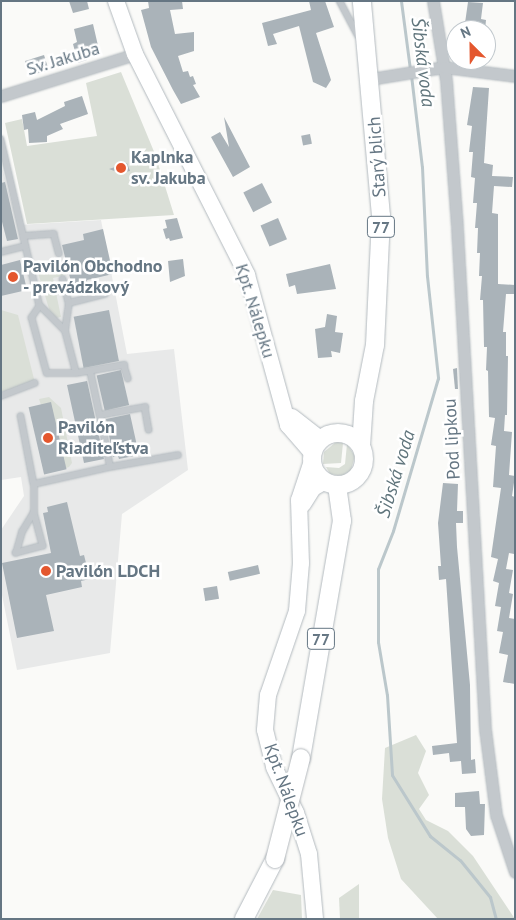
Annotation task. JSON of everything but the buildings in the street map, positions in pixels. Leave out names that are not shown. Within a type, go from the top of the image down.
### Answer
[{"type":"main road","name":"Kpt. Nálepku","points":[[116,1],[135,54],[247,275],[283,408],[315,452],[299,500],[301,563],[297,611],[268,695],[265,730],[274,767],[302,832],[312,880],[315,919]]},
{"type":"main road","name":"Starý blich","points":[[361,446],[364,401],[375,345],[380,273],[381,216],[362,1]]},
{"type":"main road","name":"Starý blich","points":[[340,433],[364,401]]},
{"type":"main road","points":[[315,452],[340,433],[348,435],[361,446]]},
{"type":"main road","name":"77","points":[[244,919],[275,859],[301,758],[342,521],[350,506],[354,480],[365,460],[361,446]]},
{"type":"main road","name":"77","points":[[315,452],[318,476],[331,483],[342,521]]},
{"type":"main road","points":[[331,483],[354,480]]},
{"type":"main road","name":"Kpt. Nálepku","points":[[300,516],[306,497],[319,483],[331,483]]},
{"type":"street","name":"Pod lipkou","points":[[433,1],[444,67],[457,228],[485,729],[496,815],[515,872]]},
{"type":"street","name":"Sv. Jakuba","points":[[1,96],[135,54]]},
{"type":"street","points":[[370,80],[444,67],[515,76]]},
{"type":"lane","points":[[340,1],[368,52]]},
{"type":"lane","points":[[1,139],[40,306],[65,330]]},
{"type":"lane","points":[[23,236],[54,234],[59,253]]},
{"type":"lane","points":[[1,252],[25,246]]},
{"type":"lane","points":[[64,279],[69,303],[65,330],[76,373]]},
{"type":"lane","points":[[69,303],[105,294]]},
{"type":"lane","points":[[40,306],[32,318],[47,373],[91,373],[124,365],[128,378]]},
{"type":"lane","points":[[91,373],[110,467]]},
{"type":"lane","points":[[1,396],[35,383]]},
{"type":"lane","points":[[100,415],[146,407],[149,430]]},
{"type":"lane","points":[[21,416],[34,484],[34,512],[43,546],[16,553],[22,532],[34,512]]},
{"type":"lane","points":[[34,484],[110,467],[178,455]]},
{"type":"shaded area","points":[[121,72],[155,154],[174,215],[27,224],[5,123],[22,119],[27,146],[97,136],[86,83]]},
{"type":"shaded area","points":[[1,164],[18,225],[101,220],[127,354],[174,349],[188,470],[122,514],[110,653],[17,670],[1,590],[1,530],[24,496],[21,477],[1,480]]},
{"type":"shaded area","points":[[36,266],[65,268],[66,275],[53,278],[61,317],[56,318],[50,312]]},
{"type":"shaded area","points":[[1,310],[18,315],[35,383],[1,392]]},
{"type":"shaded area","points":[[49,397],[61,408],[72,463],[66,468],[39,399]]},
{"type":"shaded area","points":[[336,442],[343,443],[341,463],[323,464],[324,452]]},
{"type":"shaded area","points":[[347,444],[355,456],[351,470],[342,476],[330,474],[326,467],[339,468],[345,464]]},
{"type":"shaded area","points":[[416,735],[426,751],[418,773],[429,795],[419,809],[426,820],[448,831],[473,856],[515,919],[438,919],[401,879],[388,838],[382,799],[385,748]]},
{"type":"shaded area","points":[[359,884],[359,919],[340,919],[339,898]]},
{"type":"shaded area","points":[[273,890],[301,895],[302,919],[257,919]]},
{"type":"waterway","name":"Šibská voda","points":[[401,1],[410,69]]},
{"type":"waterway","name":"Šibská voda","points":[[411,75],[422,167],[427,276],[438,378],[393,531],[378,569],[378,642],[387,695],[392,775],[430,836],[460,860],[490,897],[496,919]]},
{"type":"place","name":"Kaplnka sv. Jakuba","points":[[121,168]]},
{"type":"place","name":"Pavilón Obchodno - prevádzkový","points":[[13,277]]},
{"type":"place","name":"Pavilón Riaditeľstva","points":[[48,438]]},
{"type":"place","name":"Pavilón LDCH","points":[[46,571]]}]
